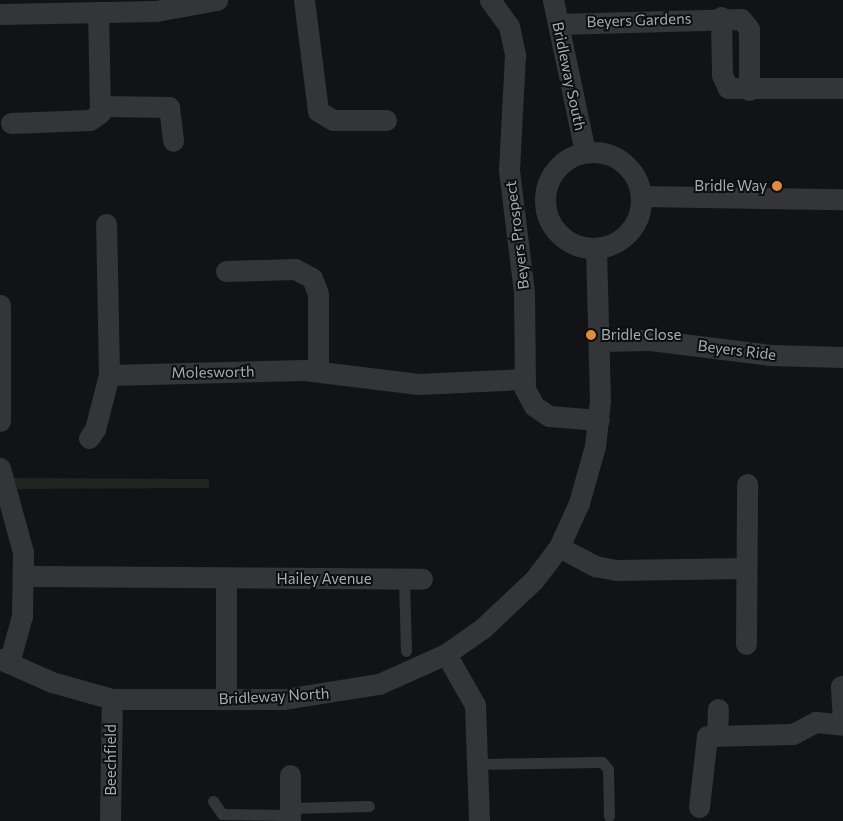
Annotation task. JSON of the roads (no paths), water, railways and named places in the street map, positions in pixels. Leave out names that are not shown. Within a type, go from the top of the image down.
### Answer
[{"type":"street","points":[[0,14],[187,8],[217,0]]},
{"type":"street","points":[[304,0],[318,111],[333,120],[386,120]]},
{"type":"street","name":"Beyers Prospect","points":[[490,0],[509,26],[515,55],[509,170],[524,301],[524,379],[529,399],[548,416],[599,420]]},
{"type":"street","name":"Bridleway South","points":[[553,0],[585,152]]},
{"type":"street","points":[[11,123],[90,120],[102,106],[98,12]]},
{"type":"street","name":"Beyers Gardens","points":[[558,24],[721,17],[747,24],[749,90],[843,88]]},
{"type":"street","points":[[102,106],[169,107],[173,141]]},
{"type":"street","points":[[585,152],[614,158],[624,165],[641,196],[632,228],[618,242],[596,248],[562,238],[545,208],[548,182],[554,172],[561,163],[585,152]]},
{"type":"street","points":[[641,196],[843,199]]},
{"type":"street","points":[[88,438],[95,430],[109,374],[106,224]]},
{"type":"street","name":"Bridleway North","points":[[5,661],[52,682],[112,699],[309,698],[360,689],[402,676],[446,654],[518,598],[559,547],[584,489],[599,420],[601,341],[596,248]]},
{"type":"street","points":[[226,271],[295,269],[312,278],[318,294],[318,370]]},
{"type":"street","points":[[0,305],[0,421]]},
{"type":"street","name":"Beyers Ride","points":[[601,341],[650,340],[778,355],[843,357]]},
{"type":"street","name":"Molesworth","points":[[109,374],[318,370],[418,384],[524,379]]},
{"type":"street","points":[[0,470],[23,552],[22,616],[5,661]]},
{"type":"street","points":[[746,644],[747,484]]},
{"type":"street","points":[[559,547],[595,566],[616,570],[746,568]]},
{"type":"street","name":"Hailey Avenue","points":[[34,576],[413,579]]},
{"type":"street","points":[[226,578],[226,699]]},
{"type":"street","points":[[446,654],[475,705],[479,821]]},
{"type":"street","points":[[712,736],[793,734],[816,722],[843,724],[841,686]]},
{"type":"street","name":"Beechfield","points":[[110,821],[112,699]]},
{"type":"street","points":[[699,807],[718,709]]},
{"type":"street","points":[[290,775],[290,815]]},
{"type":"lane","points":[[406,651],[413,579]]},
{"type":"lane","points":[[478,764],[602,762],[608,769],[609,816]]},
{"type":"lane","points":[[213,801],[222,814],[290,815],[369,806]]},
{"type":"place","name":"Bridle Way","points":[[777,186]]},
{"type":"place","name":"Bridle Close","points":[[591,335]]}]
